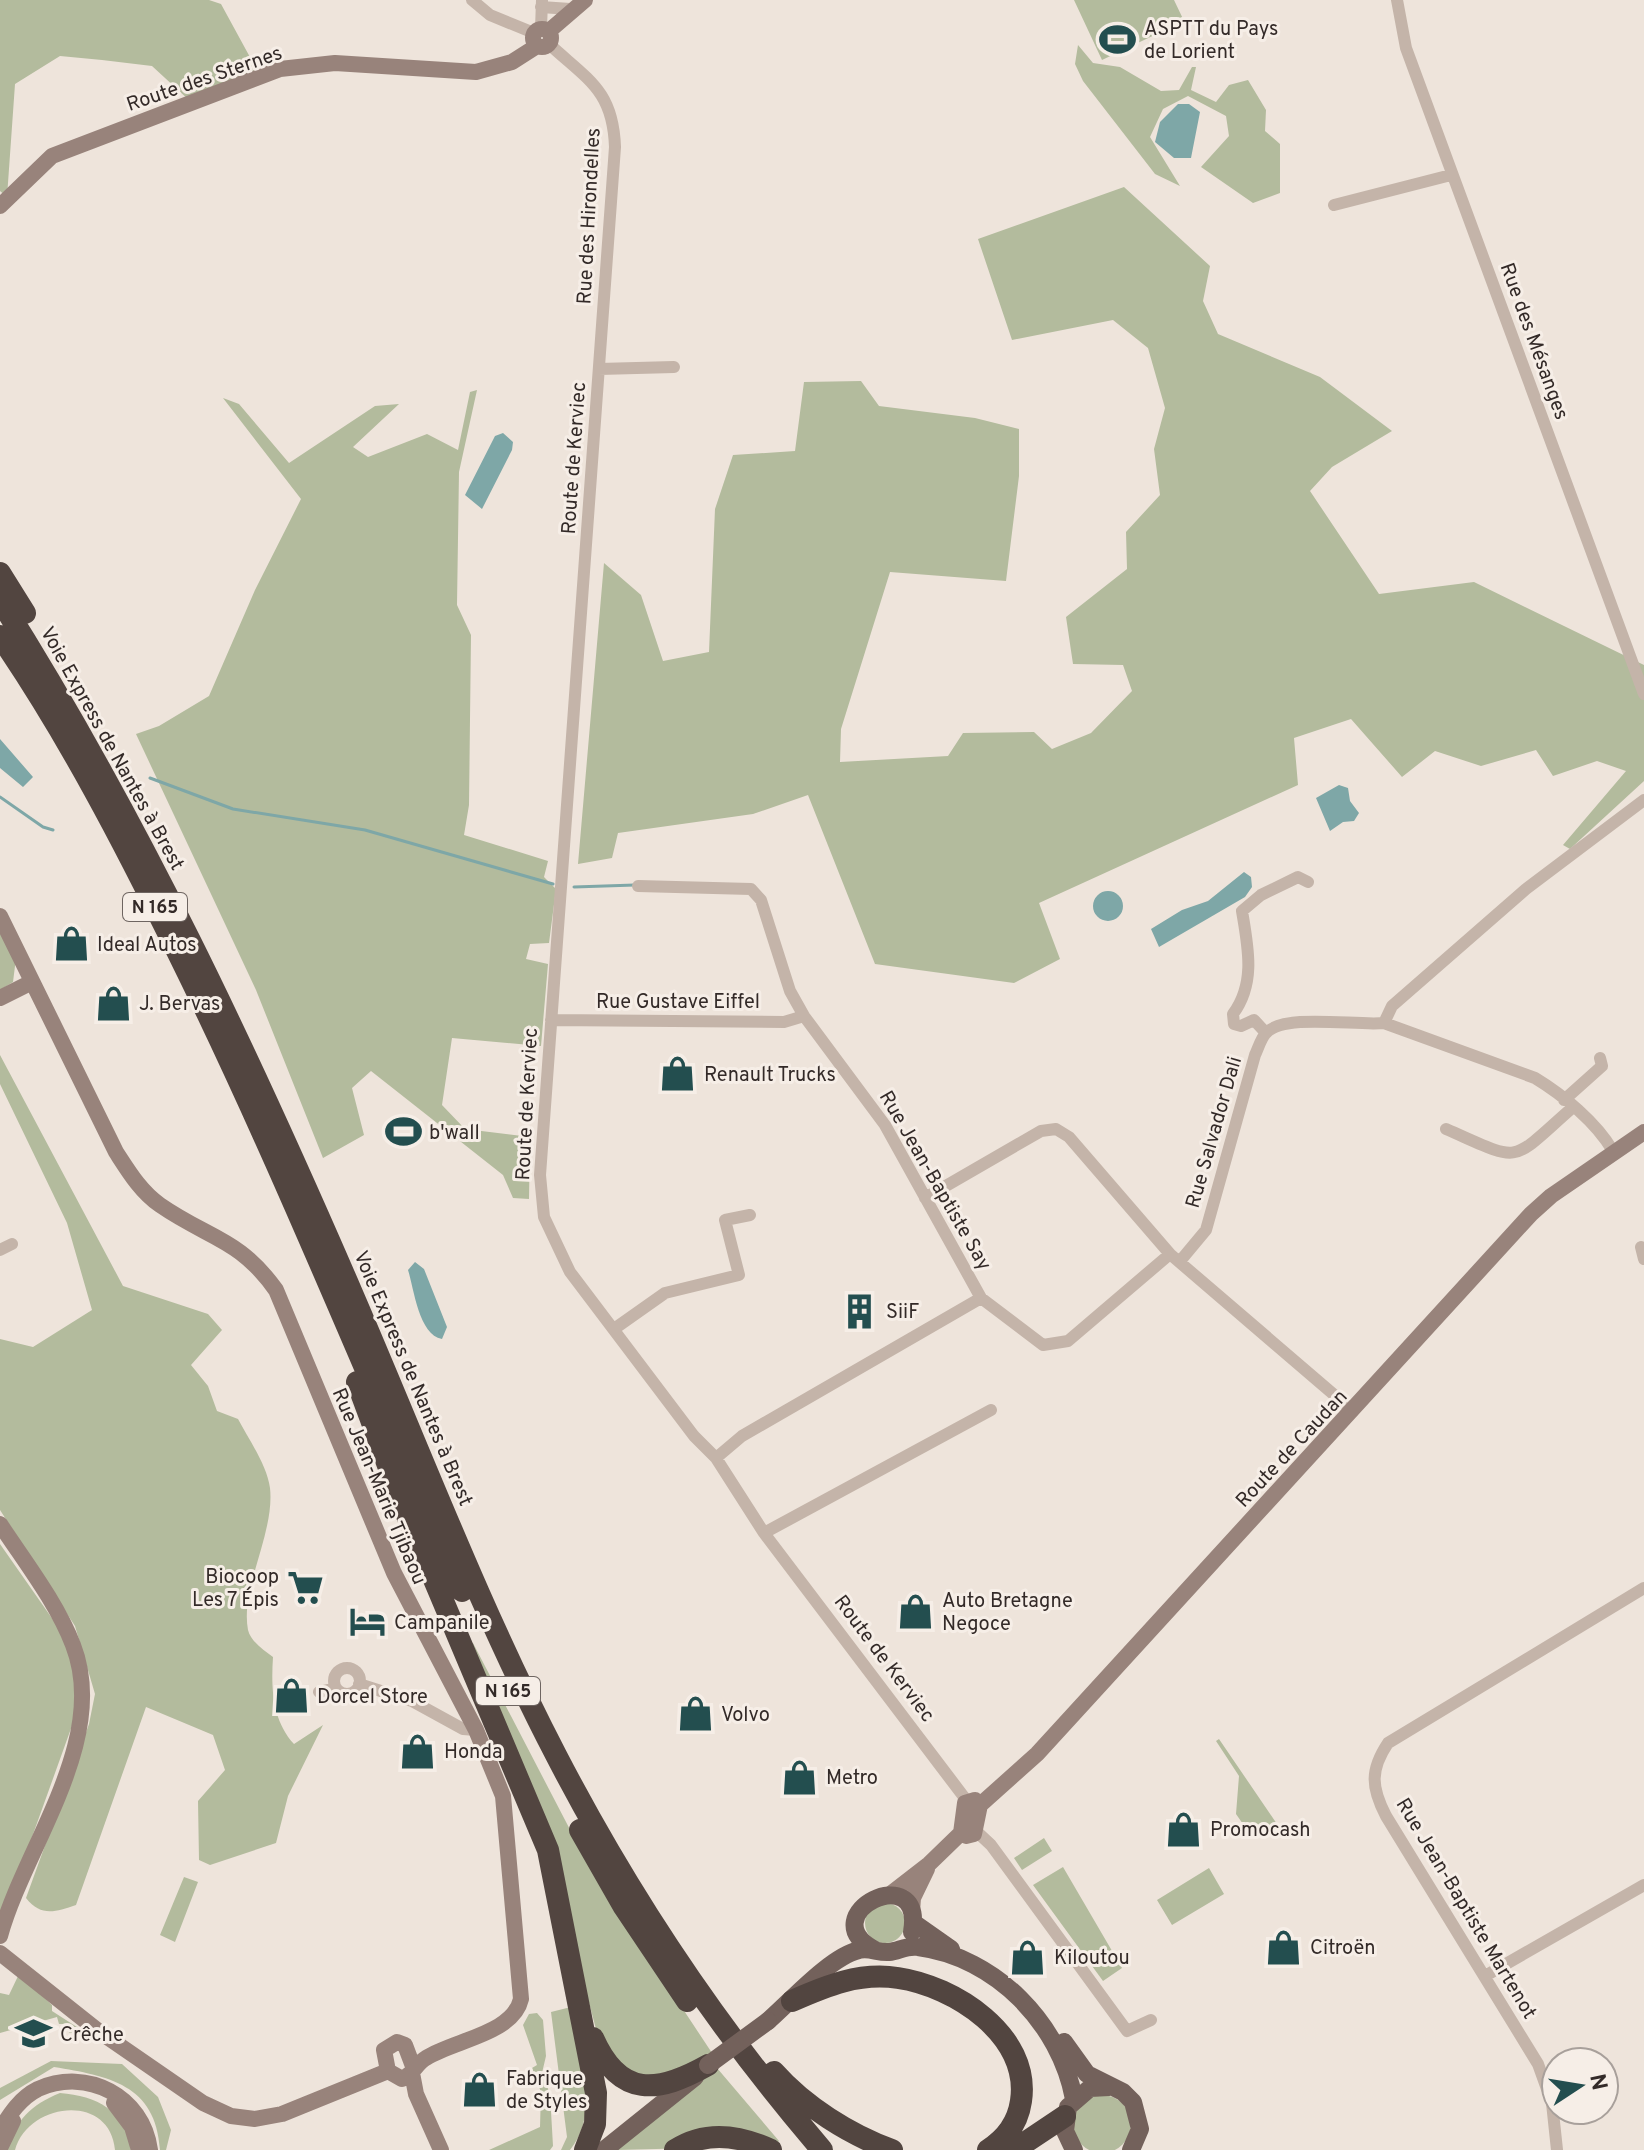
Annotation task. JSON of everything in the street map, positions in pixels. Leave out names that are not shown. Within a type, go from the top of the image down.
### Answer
[{"type":"highway","points":[[0,573],[80,711],[85,740]]},
{"type":"highway","name":"Voie Express de Nantes à Brest","points":[[0,600],[85,740],[186,931],[271,1108],[486,1608],[568,1778],[647,1914],[709,2008],[822,2150]]},
{"type":"highway","name":"Voie Express de Nantes à Brest","points":[[0,636],[61,732],[155,906],[288,1190],[474,1617],[562,1798],[624,1907],[679,1989],[744,2079],[803,2150]]},
{"type":"highway","points":[[288,1190],[293,1216],[403,1506],[537,1821],[556,1877],[596,2093],[595,2124],[585,2150]]},
{"type":"highway","name":"N 165","points":[[486,1608],[503,1627],[579,1776],[656,1909],[734,2024],[798,2097]]},
{"type":"highway","points":[[571,1956],[593,2039],[610,2068],[621,2077],[644,2086],[667,2085],[708,2065]]},
{"type":"highway","points":[[792,2001],[841,1981],[880,1976],[935,1988],[968,2006],[1008,2046],[1021,2077],[1020,2111],[1012,2129],[988,2150]]},
{"type":"highway","points":[[798,2097],[864,2139],[892,2150]]},
{"type":"highway","points":[[798,2097],[884,2142],[910,2150]]},
{"type":"highway","points":[[1014,2150],[1068,2131]]},
{"type":"highway","points":[[675,2150],[696,2139],[723,2136],[742,2139],[771,2150]]},
{"type":"main road","points":[[875,1950],[860,1938],[857,1919],[871,1899],[889,1895],[905,1902],[913,1918],[933,1939],[991,1970],[1018,1989],[1047,2018],[1087,2074],[1133,2102],[1140,2129],[1152,2148]]},
{"type":"main road","points":[[900,1948],[910,1938],[913,1918]]},
{"type":"main road","points":[[604,2150],[852,1952],[888,1952],[917,1946],[964,1962],[1014,1994],[1042,2022],[1058,2045],[1068,2131]]},
{"type":"main road","points":[[1068,2131],[1090,2088],[1109,2087]]},
{"type":"main road","points":[[1131,2150],[1140,2129]]},
{"type":"street","points":[[472,0],[490,15],[542,37],[542,3],[578,5]]},
{"type":"street","name":"Rue des Mésanges","points":[[1397,0],[1406,48],[1451,175],[1644,694]]},
{"type":"street","name":"Route des Sternes","points":[[0,206],[52,156],[280,69],[335,63],[476,72],[512,62],[578,5]]},
{"type":"street","name":"Rue des Hirondelles","points":[[542,37],[604,95],[614,128],[599,369]]},
{"type":"street","points":[[1334,205],[1451,175]]},
{"type":"street","points":[[599,369],[674,367]]},
{"type":"street","name":"Route de Kerviec","points":[[599,369],[540,1175],[544,1217],[570,1272],[694,1436],[716,1458],[764,1533],[1127,2031],[1151,2020]]},
{"type":"street","points":[[1384,1023],[1392,1006],[1454,950],[1581,845],[1644,800]]},
{"type":"street","points":[[1308,882],[1298,877],[1261,895],[1242,911],[1251,962],[1240,1005],[1233,1014],[1234,1024],[1241,1026],[1254,1020],[1266,1033],[1279,1025],[1298,1022],[1384,1023],[1535,1078],[1594,1127],[1613,1151]]},
{"type":"street","name":"Rue Jean-Baptiste Say","points":[[638,886],[751,889],[761,900],[790,991],[804,1016],[885,1125],[981,1298]]},
{"type":"street","name":"Rue Jean-Marie Tjibaou","points":[[0,916],[116,1152],[135,1182],[158,1204],[233,1245],[256,1262],[276,1290],[394,1573],[476,1730],[503,1796],[521,1999],[519,2010],[505,2023],[451,2045],[403,2073],[282,2114],[255,2119],[231,2116],[203,2103],[97,2030],[0,1953]]},
{"type":"street","points":[[0,998],[32,982]]},
{"type":"street","name":"Rue Gustave Eiffel","points":[[551,1020],[784,1022],[804,1016]]},
{"type":"street","name":"Rue Salvador Dali","points":[[981,1298],[1043,1345],[1068,1341],[1206,1230],[1255,1055],[1266,1033]]},
{"type":"street","points":[[1446,1129],[1507,1156],[1520,1153],[1602,1066],[1600,1058]]},
{"type":"street","points":[[925,1198],[1041,1131],[1056,1129],[1069,1137],[1175,1257],[1353,1411]]},
{"type":"street","name":"Route de Caudan","points":[[889,1895],[929,1864],[970,1818],[1037,1754],[1531,1214],[1613,1151],[1644,1132]]},
{"type":"street","points":[[614,1329],[665,1293],[739,1275],[725,1220],[750,1215]]},
{"type":"street","points":[[716,1458],[742,1436],[981,1298]]},
{"type":"street","points":[[764,1533],[991,1410]]},
{"type":"street","points":[[0,1524],[69,1635],[80,1667],[83,1702],[76,1741],[66,1770],[0,1936]]},
{"type":"street","name":"Rue Jean-Baptiste Martenot","points":[[1557,2150],[1547,2083],[1375,1794],[1372,1773],[1388,1743],[1409,1728],[1644,1588]]},
{"type":"street","points":[[336,1688],[335,1675],[345,1668],[356,1673],[359,1684]]},
{"type":"street","points":[[359,1684],[412,1701],[463,1729],[476,1730]]},
{"type":"street","points":[[319,1692],[336,1688],[351,1693],[359,1684]]},
{"type":"street","name":"Route de Caudan","points":[[913,1918],[913,1898],[929,1864]]},
{"type":"street","points":[[1485,1976],[1644,1885]]},
{"type":"street","name":"Rue Jean-Marie Tjibaou","points":[[403,2073],[383,2055],[390,2044],[402,2044],[409,2051],[420,2053],[451,2045]]},
{"type":"street","points":[[409,2051],[403,2073],[432,2150]]},
{"type":"street","points":[[403,2073],[441,2150]]},
{"type":"street","points":[[3,2127],[37,2089],[66,2082],[89,2083],[119,2095],[130,2104],[142,2122],[150,2150]]},
{"type":"street","points":[[3,2127],[33,2100],[57,2090],[77,2089],[102,2096],[122,2111],[132,2127],[139,2150]]},
{"type":"green space","points":[[0,0],[209,0],[221,4],[251,59],[280,69],[190,101],[152,66],[60,56],[15,84],[7,197],[0,191]]},
{"type":"green space","name":"ASPTT du Pays de Lorient","points":[[1074,0],[1174,0],[1184,21],[1102,60]]},
{"type":"green space","points":[[1078,45],[1093,63],[1120,67],[1161,91],[1179,90],[1192,67],[1196,67],[1191,90],[1216,102],[1229,85],[1248,80],[1266,110],[1265,131],[1280,144],[1280,193],[1253,203],[1201,167],[1229,136],[1226,116],[1188,96],[1163,109],[1150,137],[1180,186],[1155,174],[1083,81],[1075,64]]},
{"type":"green space","points":[[1124,187],[1210,266],[1203,301],[1218,334],[1320,377],[1392,431],[1332,467],[1310,491],[1379,594],[1474,582],[1644,665],[1644,781],[1570,849],[1563,845],[1626,771],[1597,761],[1553,776],[1536,750],[1481,766],[1435,751],[1402,777],[1351,719],[1294,738],[1298,785],[1039,903],[1060,959],[1014,983],[875,964],[808,795],[753,814],[618,833],[612,858],[578,864],[604,563],[641,595],[663,661],[709,652],[715,509],[733,455],[795,451],[804,382],[861,381],[879,406],[975,418],[1019,429],[1019,476],[1006,581],[890,572],[841,729],[840,762],[948,756],[963,733],[1034,732],[1052,749],[1091,733],[1132,691],[1123,665],[1073,664],[1066,617],[1127,569],[1126,532],[1160,495],[1154,449],[1165,408],[1148,348],[1113,320],[1012,340],[978,239]]},
{"type":"green space","points":[[477,390],[459,472],[457,605],[471,635],[469,805],[464,835],[548,861],[544,877],[556,889],[549,943],[530,944],[526,959],[548,964],[541,1046],[452,1038],[442,1105],[465,1129],[530,1137],[529,1199],[513,1198],[503,1175],[371,1071],[352,1088],[364,1135],[323,1158],[256,990],[136,734],[159,726],[209,696],[255,590],[301,499],[223,398],[239,404],[289,463],[375,406],[399,404],[353,447],[368,457],[427,434],[458,450],[470,392]]},
{"type":"green space","points":[[0,928],[16,958],[13,982],[0,990]]},
{"type":"green space","points":[[0,1055],[123,1286],[208,1314],[222,1330],[191,1365],[208,1386],[217,1411],[238,1419],[261,1462],[270,1488],[268,1523],[249,1596],[248,1630],[255,1642],[273,1657],[274,1703],[281,1725],[294,1744],[323,1725],[288,1796],[276,1843],[210,1865],[199,1860],[198,1801],[225,1770],[213,1735],[146,1707],[76,1905],[49,1911],[37,1908],[26,1898],[89,1724],[95,1694],[75,1626],[0,1510],[0,1339],[33,1347],[92,1310],[67,1223],[0,1084]]},
{"type":"green space","points":[[0,1544],[56,1624],[75,1666],[78,1709],[9,1901],[0,1912]]},
{"type":"green space","points":[[473,1643],[591,1870],[712,2053],[661,2080],[628,2074],[600,2044],[584,1984],[469,1646]]},
{"type":"green space","points":[[1219,1739],[1277,1824],[1252,1837],[1236,1814],[1239,1776],[1216,1741]]},
{"type":"green space","points":[[1044,1838],[1052,1851],[1022,1870],[1014,1858]]},
{"type":"green space","points":[[1063,1867],[1122,1968],[1103,1981],[1033,1885]]},
{"type":"green space","points":[[1209,1868],[1224,1894],[1172,1925],[1157,1900]]},
{"type":"green space","points":[[184,1877],[198,1882],[175,1942],[160,1935]]},
{"type":"green space","points":[[885,1903],[899,1909],[905,1923],[899,1937],[885,1943],[871,1937],[865,1923],[871,1909]]},
{"type":"green space","points":[[19,1974],[52,2005],[52,2011],[94,2038],[81,2039],[81,2032],[69,2033],[68,2024],[59,2024],[57,2017],[0,2033],[0,1993],[9,1995]]},
{"type":"green space","points":[[571,2007],[586,2080],[585,2117],[580,2134],[570,2150],[561,2150],[567,2137],[551,2012]]},
{"type":"green space","points":[[537,2013],[543,2020],[546,2056],[542,2073],[550,2094],[553,2146],[550,2150],[489,2150],[540,2127],[541,2092],[532,2068],[537,2065],[523,2025],[529,2014]]},
{"type":"green space","points":[[51,2061],[122,2064],[158,2097],[171,2130],[166,2150],[160,2150],[157,2128],[139,2097],[126,2087],[93,2074],[54,2067],[0,2100],[0,2088]]},
{"type":"green space","points":[[717,2068],[779,2141],[775,2146],[617,2150],[666,2108]]},
{"type":"green space","points":[[60,2093],[97,2102],[116,2115],[128,2136],[131,2150],[115,2150],[110,2131],[99,2119],[85,2112],[68,2110],[35,2122],[23,2134],[15,2150],[5,2150],[14,2130],[26,2115],[40,2103]]},
{"type":"green space","points":[[1102,2095],[1123,2103],[1131,2124],[1123,2145],[1102,2153],[1081,2145],[1073,2124],[1081,2103]]},
{"type":"water","points":[[1178,104],[1189,104],[1200,112],[1191,158],[1174,158],[1155,142],[1160,122]]},
{"type":"water","points":[[503,433],[513,442],[512,450],[482,509],[465,495],[495,436]]},
{"type":"water","points":[[0,739],[33,777],[23,787],[0,768]]},
{"type":"water","points":[[1339,785],[1348,788],[1350,801],[1359,813],[1354,821],[1343,822],[1330,831],[1316,798]]},
{"type":"water","points":[[1244,872],[1251,877],[1252,887],[1245,897],[1159,947],[1151,929],[1182,910],[1208,901]]},
{"type":"water","points":[[1108,891],[1114,892],[1122,900],[1122,912],[1114,920],[1108,921],[1102,920],[1094,912],[1093,906],[1094,900],[1102,892]]},
{"type":"water","points":[[415,1262],[424,1269],[447,1327],[442,1339],[428,1329],[419,1310],[408,1270]]},
{"type":"waterway","points":[[150,778],[233,809],[365,830],[553,884]]},
{"type":"waterway","points":[[0,797],[43,827],[53,830]]},
{"type":"waterway","points":[[574,887],[635,885]]},
{"type":"place","name":"ASPTT du Pays de Lorient","points":[[1118,40]]},
{"type":"place","name":"Ideal Autos","points":[[71,944]]},
{"type":"place","name":"J. Bervas","points":[[113,1003]]},
{"type":"place","name":"Renault Trucks","points":[[678,1074]]},
{"type":"place","name":"b'wall","points":[[403,1132]]},
{"type":"place","name":"SiiF","points":[[860,1311]]},
{"type":"place","name":"Biocoop Les 7 Épis","points":[[305,1587]]},
{"type":"place","name":"Auto Bretagne Negoce","points":[[916,1612]]},
{"type":"place","name":"Campanile","points":[[368,1622]]},
{"type":"place","name":"Dorcel Store","points":[[291,1696]]},
{"type":"place","name":"Volvo","points":[[695,1714]]},
{"type":"place","name":"Honda","points":[[418,1751]]},
{"type":"place","name":"Metro","points":[[800,1777]]},
{"type":"place","name":"Promocash","points":[[1184,1829]]},
{"type":"place","name":"Citroën","points":[[1284,1947]]},
{"type":"place","name":"Kiloutou","points":[[1028,1957]]},
{"type":"place","name":"Crêche","points":[[34,2034]]},
{"type":"place","name":"Fabrique de Styles","points":[[480,2089]]}]
